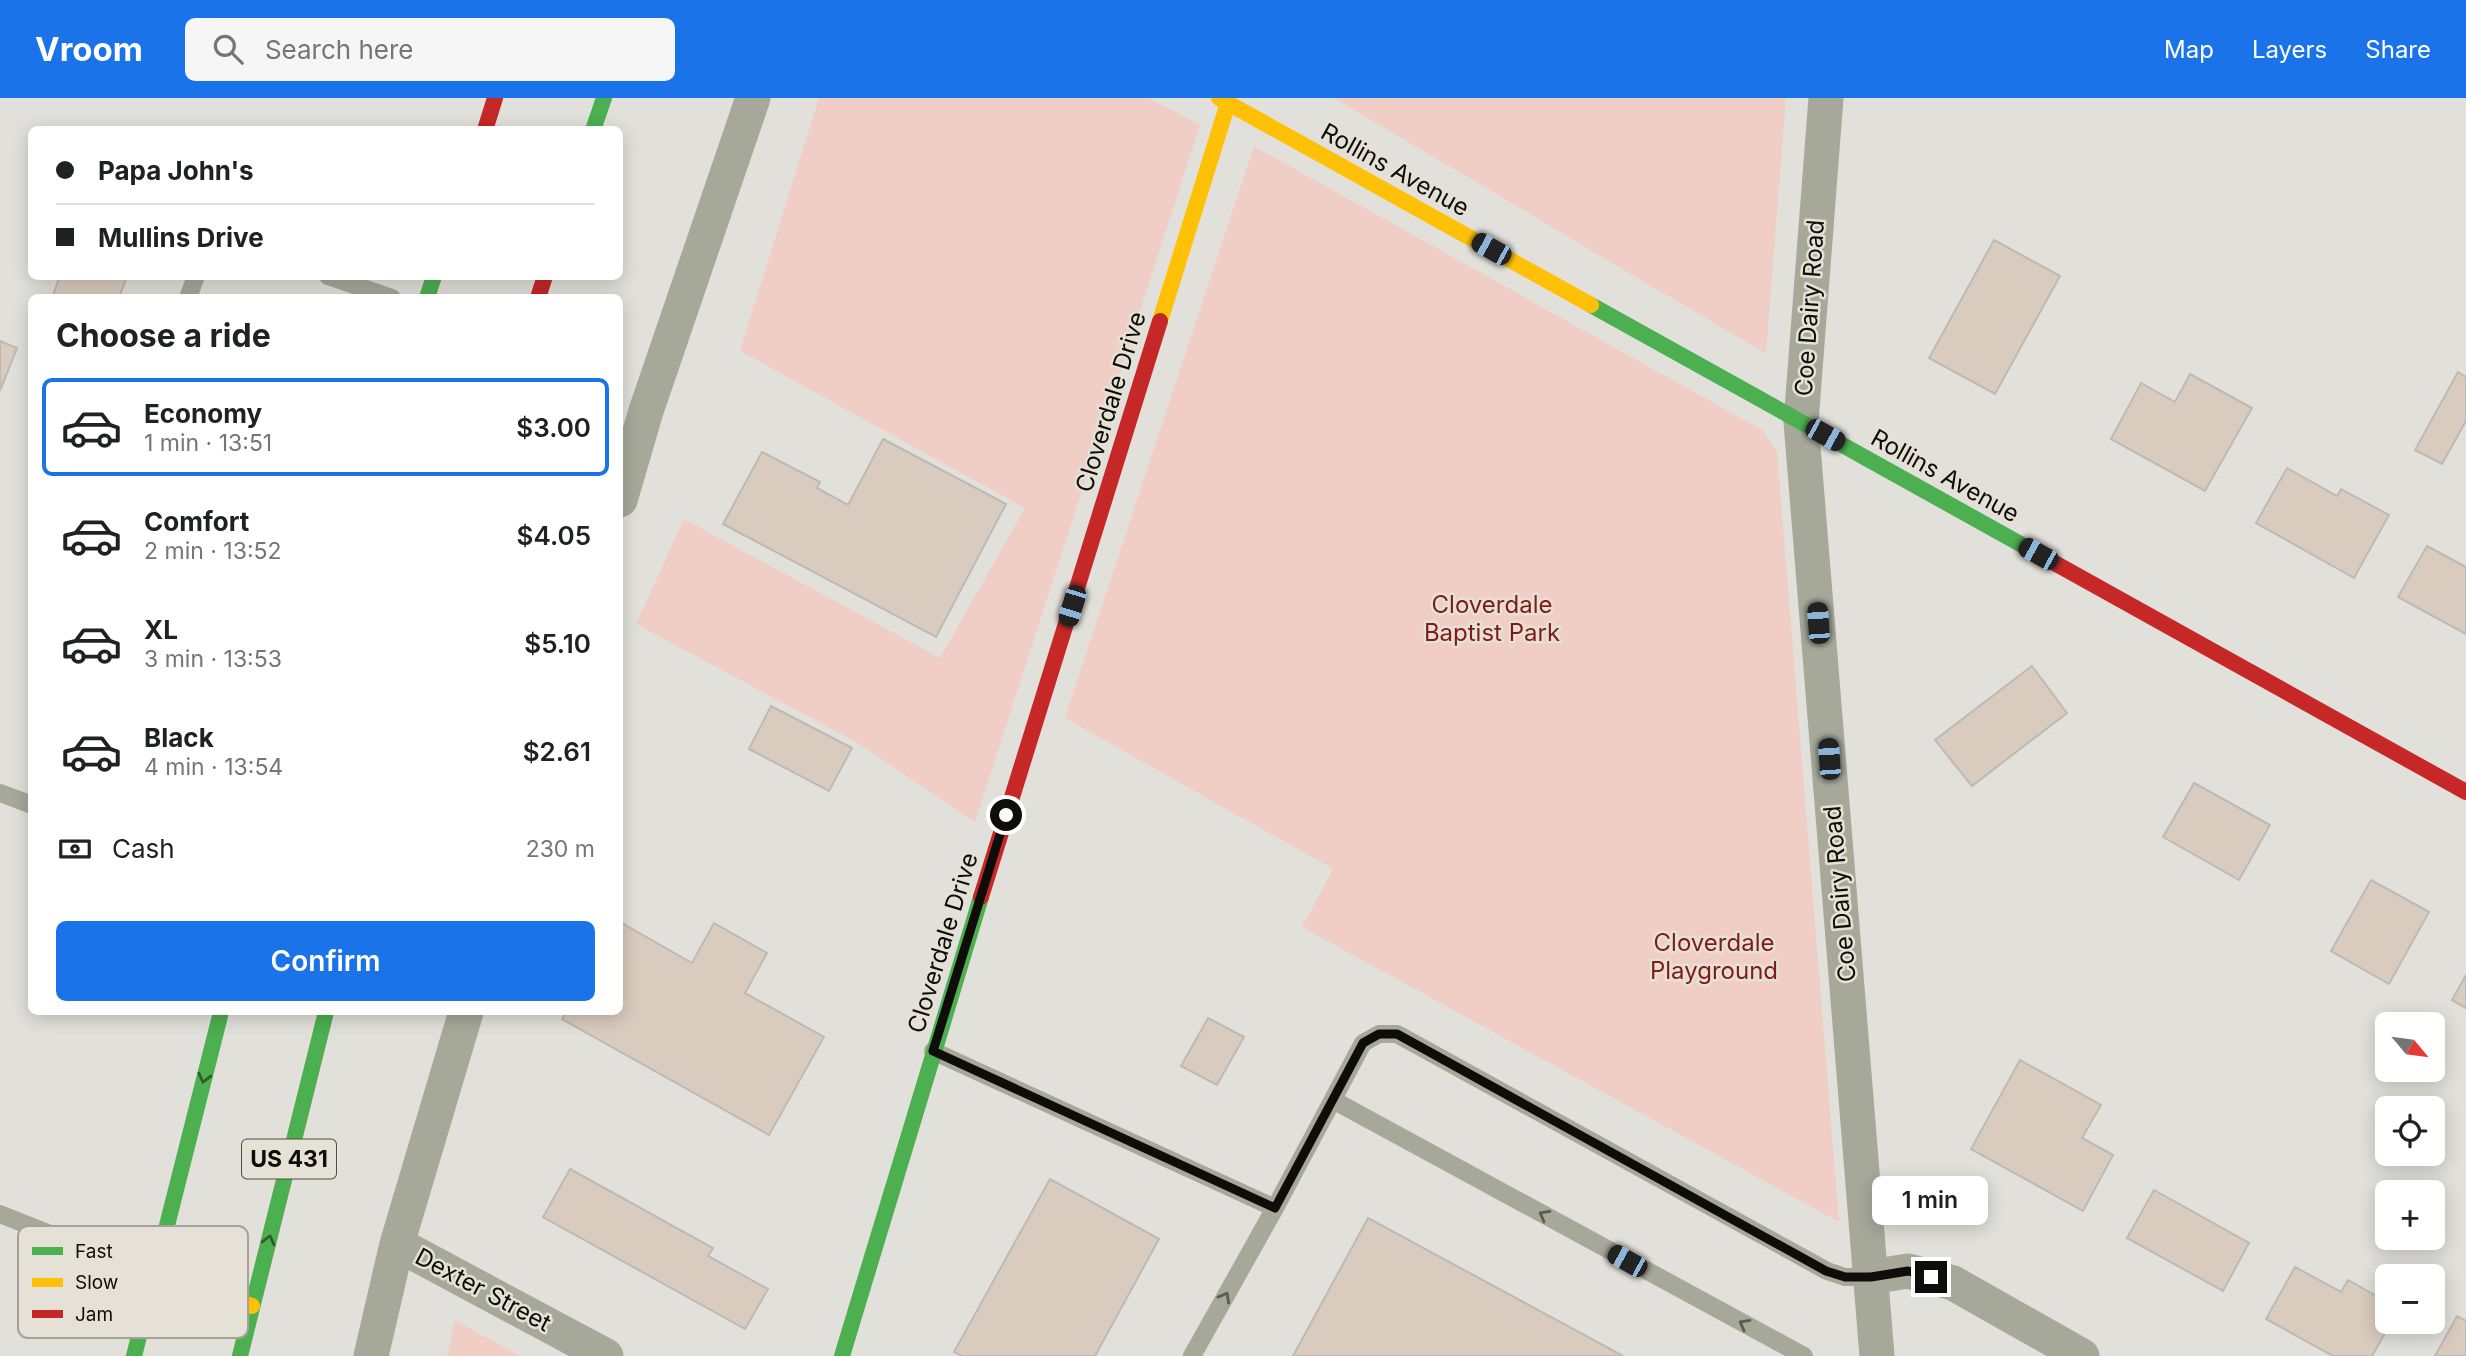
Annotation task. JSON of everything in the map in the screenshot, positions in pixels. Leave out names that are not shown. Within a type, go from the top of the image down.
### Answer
[{"type":"main road","points":[[486,126],[495,98]]},
{"type":"main road","points":[[594,126],[604,98]]},
{"type":"main road","name":"Rollins Avenue","points":[[1224,101],[2466,792]]},
{"type":"main road","name":"Cloverdale Drive","points":[[842,1356],[1224,101]]},
{"type":"main road","points":[[166,1226],[220,1015]]},
{"type":"main road","name":"US 431","points":[[248,1323],[325,1015]]},
{"type":"main road","points":[[248,1305],[252,1306]]},
{"type":"main road","points":[[134,1356],[138,1338]]},
{"type":"main road","name":"US 431","points":[[240,1356],[244,1338]]},
{"type":"street","points":[[623,490],[646,411],[753,98]]},
{"type":"street","name":"Coe Dairy Road","points":[[1826,98],[1801,422],[1877,1356]]},
{"type":"street","points":[[371,1356],[397,1244],[465,1015]]},
{"type":"street","name":"Dexter Street","points":[[397,1244],[606,1356]]},
{"type":"street","points":[[1871,1277],[1908,1271],[1953,1283],[2082,1356]]},
{"type":"lane","points":[[340,280],[380,294]]},
{"type":"lane","points":[[0,793],[28,804]]},
{"type":"lane","points":[[1192,1356],[1363,1043],[1379,1034],[1397,1034],[1826,1271],[1845,1277],[1871,1277]]},
{"type":"lane","points":[[933,1051],[1275,1208]]},
{"type":"lane","points":[[1333,1100],[1804,1356]]},
{"type":"lane","points":[[0,1214],[30,1226]]},
{"type":"green space","points":[[819,98],[1149,98],[1200,125],[975,822],[856,742],[636,624],[684,519],[940,658],[1025,508],[740,351]]},
{"type":"green space","points":[[1334,98],[1786,98],[1766,354]]},
{"type":"green space","name":"Cloverdale Baptist Park","points":[[1254,146],[1762,430],[1777,451],[1839,1222],[1302,927],[1333,869],[1065,718]]},
{"type":"green space","points":[[455,1320],[520,1356],[447,1356]]},
{"type":"building","points":[[1994,240],[2060,276],[1995,394],[1929,358]]},
{"type":"building","points":[[59,280],[126,280],[120,294],[53,294]]},
{"type":"building","points":[[0,341],[17,348],[0,391]]},
{"type":"building","points":[[2458,372],[2466,377],[2466,421],[2442,464],[2415,450]]},
{"type":"building","points":[[2190,374],[2252,408],[2205,491],[2111,439],[2141,383],[2175,402]]},
{"type":"building","points":[[883,439],[1006,504],[936,637],[723,524],[762,452],[820,482],[817,488],[848,505]]},
{"type":"building","points":[[2287,468],[2337,496],[2341,489],[2389,515],[2354,578],[2256,523]]},
{"type":"building","points":[[2427,546],[2466,567],[2466,634],[2398,597]]},
{"type":"building","points":[[2032,666],[2067,713],[1972,786],[1935,740]]},
{"type":"building","points":[[771,706],[852,748],[829,791],[749,749]]},
{"type":"building","points":[[2194,783],[2270,825],[2239,880],[2163,837]]},
{"type":"building","points":[[2371,880],[2429,912],[2389,984],[2331,951]]},
{"type":"building","points":[[714,923],[767,953],[745,993],[824,1037],[769,1135],[562,1019],[564,1015],[623,1015],[623,924],[692,963]]},
{"type":"building","points":[[2466,975],[2466,1008],[2452,1000]]},
{"type":"building","points":[[1208,1018],[1244,1037],[1217,1085],[1181,1066]]},
{"type":"building","points":[[2020,1060],[2101,1105],[2082,1138],[2113,1155],[2083,1211],[1971,1149]]},
{"type":"building","points":[[570,1169],[713,1248],[708,1256],[768,1289],[745,1329],[543,1217]]},
{"type":"building","points":[[1050,1179],[1159,1239],[1095,1356],[962,1356],[954,1352]]},
{"type":"building","points":[[2154,1190],[2249,1243],[2223,1291],[2127,1238]]},
{"type":"building","points":[[1368,1218],[1623,1356],[1293,1356]]},
{"type":"building","points":[[2295,1267],[2341,1292],[2348,1280],[2375,1295],[2375,1334],[2385,1334],[2372,1356],[2333,1356],[2266,1319]]},
{"type":"building","points":[[2457,1316],[2466,1321],[2466,1356],[2435,1356]]},
{"type":"traffic: fast","points":[[594,126],[604,98]]},
{"type":"traffic: fast","points":[[428,294],[433,280]]},
{"type":"traffic: fast","points":[[1591,305],[2051,561]]},
{"type":"traffic: fast","points":[[842,1356],[981,897]]},
{"type":"traffic: fast","points":[[167,1226],[220,1015]]},
{"type":"traffic: fast","points":[[248,1324],[325,1015]]},
{"type":"traffic: fast","points":[[134,1356],[139,1338]]},
{"type":"traffic: fast","points":[[240,1356],[244,1338]]},
{"type":"traffic: slow","points":[[1219,98],[1591,305]]},
{"type":"traffic: slow","points":[[1160,321],[1228,103]]},
{"type":"traffic: slow","points":[[248,1305],[252,1306]]},
{"type":"traffic: jam","points":[[486,126],[495,98]]},
{"type":"traffic: jam","points":[[539,294],[544,280]]},
{"type":"traffic: jam","points":[[981,897],[1160,321]]},
{"type":"traffic: jam","points":[[2051,561],[2466,792]]},
{"type":"route","points":[[1006,815],[933,1051],[1275,1208],[1363,1043],[1379,1034],[1397,1034],[1826,1271],[1845,1277],[1871,1277],[1908,1271],[1931,1277]]},
{"type":"park label","name":"Cloverdale Playground","points":[[1714,957]]}]
